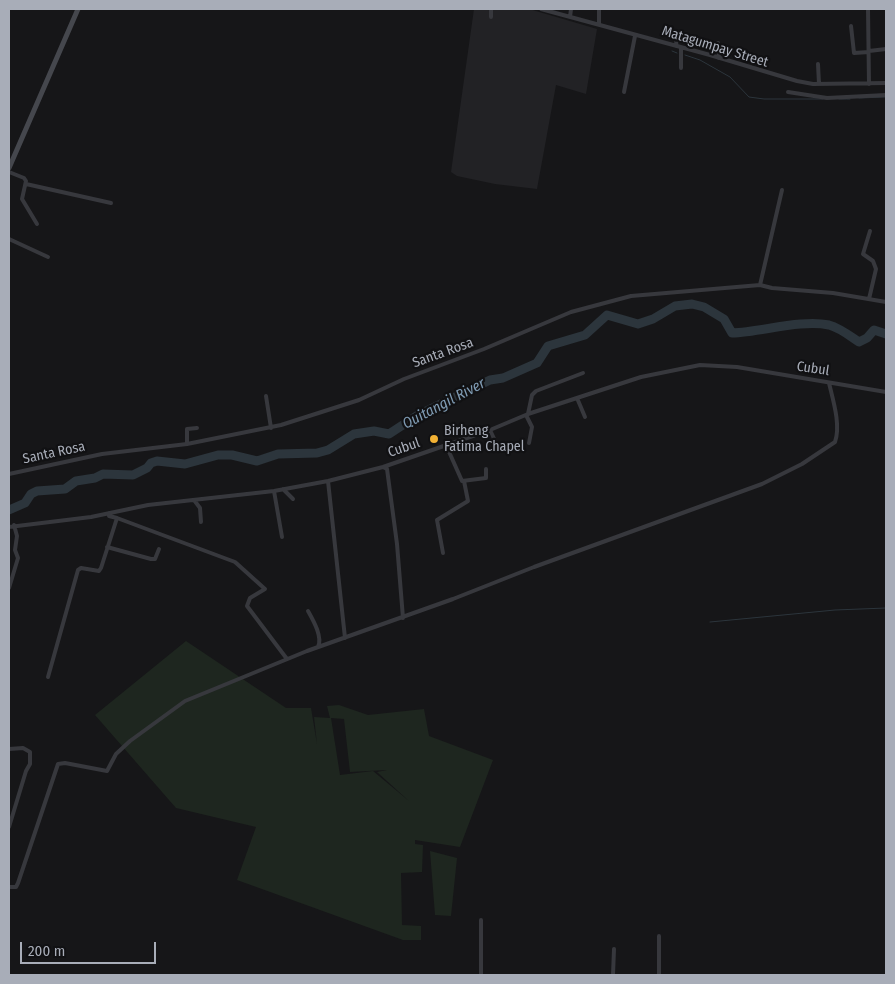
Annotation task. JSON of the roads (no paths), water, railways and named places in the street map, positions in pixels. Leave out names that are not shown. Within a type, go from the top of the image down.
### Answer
[{"type":"street","points":[[9,168],[78,9]]},
{"type":"street","points":[[491,17],[492,9]]},
{"type":"street","name":"Matagumpay Street","points":[[541,9],[555,11],[636,36],[719,58],[771,75],[819,84],[886,83]]},
{"type":"street","points":[[570,17],[571,9]]},
{"type":"street","points":[[599,9],[599,24]]},
{"type":"street","points":[[868,9],[869,84]]},
{"type":"street","points":[[851,26],[854,53],[886,49]]},
{"type":"street","points":[[676,46],[678,35]]},
{"type":"street","points":[[624,92],[636,36]]},
{"type":"street","points":[[718,43],[719,58]]},
{"type":"street","points":[[681,48],[681,68]]},
{"type":"street","points":[[818,64],[819,84]]},
{"type":"street","points":[[788,92],[827,98],[886,96]]},
{"type":"street","points":[[9,172],[24,178],[26,184],[22,199],[37,224]]},
{"type":"street","points":[[26,184],[111,203]]},
{"type":"street","points":[[760,285],[782,190]]},
{"type":"street","points":[[868,299],[876,269],[872,261],[863,254],[870,231]]},
{"type":"street","points":[[9,239],[48,257]]},
{"type":"street","name":"Santa Rosa","points":[[9,474],[102,454],[187,444],[271,428],[359,400],[404,379],[484,349],[571,312],[631,296],[760,285],[886,302]]},
{"type":"street","name":"Cubul","points":[[9,527],[91,517],[148,505],[274,491],[328,481],[383,467],[490,430],[527,414],[640,377],[700,365],[737,367],[886,392]]},
{"type":"street","points":[[530,443],[532,427],[527,414],[532,395],[536,391],[583,373]]},
{"type":"street","points":[[9,887],[16,887],[18,883],[58,764],[65,763],[107,771],[116,754],[130,741],[185,701],[318,647],[403,618],[427,607],[453,599],[783,475],[835,442],[837,436],[835,414],[829,383]]},
{"type":"street","points":[[266,396],[271,428]]},
{"type":"street","points":[[577,398],[585,417]]},
{"type":"street","points":[[187,444],[187,429],[197,428]]},
{"type":"street","points":[[490,430],[497,445],[502,447]]},
{"type":"street","points":[[443,553],[437,520],[468,501],[464,481],[446,445]]},
{"type":"street","points":[[383,467],[387,469],[393,505],[403,618]]},
{"type":"street","points":[[464,481],[486,478],[486,469]]},
{"type":"street","points":[[328,481],[345,638]]},
{"type":"street","points":[[282,489],[294,499]]},
{"type":"street","points":[[274,491],[282,537]]},
{"type":"street","points":[[194,500],[200,508],[201,522]]},
{"type":"street","points":[[108,513],[109,516],[235,562],[266,589],[250,598],[247,606],[287,659]]},
{"type":"street","points":[[48,677],[78,570],[81,568],[99,571],[117,518]]},
{"type":"street","points":[[9,588],[17,563],[15,554],[17,536],[14,525]]},
{"type":"street","points":[[107,547],[151,559],[155,559],[158,549]]},
{"type":"street","points":[[9,552],[15,554]]},
{"type":"street","points":[[308,611],[318,632],[320,643],[318,647]]},
{"type":"street","points":[[9,750],[23,748],[30,752],[30,764],[26,771],[9,826]]},
{"type":"street","points":[[481,975],[482,920]]},
{"type":"street","points":[[659,936],[659,975]]},
{"type":"street","points":[[613,975],[614,949]]},
{"type":"waterway","points":[[672,51],[677,53]]},
{"type":"waterway","points":[[685,55],[700,60],[730,77],[749,97],[764,99],[823,99]]},
{"type":"waterway","points":[[859,98],[886,97]]},
{"type":"waterway","points":[[839,99],[850,99]]},
{"type":"waterway","name":"Quitangil River","points":[[9,510],[25,503],[31,494],[37,491],[65,489],[76,481],[95,478],[103,474],[133,475],[157,461],[185,464],[218,455],[232,455],[257,461],[278,454],[317,453],[328,450],[354,434],[374,431],[389,434],[418,415],[490,380],[503,378],[537,363],[548,346],[585,335],[607,315],[638,324],[653,319],[675,306],[692,304],[704,307],[724,319],[732,333],[794,325],[818,324],[837,328],[859,342],[867,338],[874,330],[886,334]]},
{"type":"waterway","points":[[710,622],[835,610],[886,608]]},
{"type":"place","name":"Birheng Fatima Chapel","points":[[434,439]]}]
